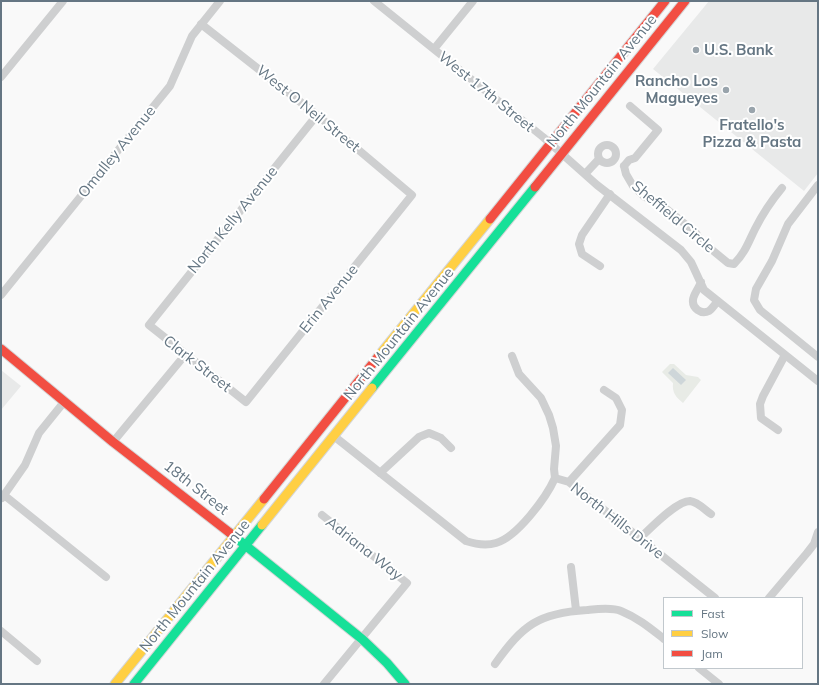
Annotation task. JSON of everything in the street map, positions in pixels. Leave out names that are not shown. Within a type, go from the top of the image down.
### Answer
[{"type":"main road","name":"North Mountain Avenue","points":[[115,684],[665,1]]},
{"type":"main road","name":"North Mountain Avenue","points":[[134,684],[685,1]]},
{"type":"main road","name":"18th Street","points":[[1,349],[113,442],[246,545],[362,639],[388,663],[405,684]]},
{"type":"street","points":[[1,77],[63,1]]},
{"type":"street","name":"Omalley Avenue","points":[[1,294],[170,86],[192,36],[220,1]]},
{"type":"street","name":"West 17th Street","points":[[374,1],[550,143],[585,174],[681,250],[692,262],[704,290],[785,355]]},
{"type":"street","points":[[434,49],[474,1]]},
{"type":"street","name":"West O Neil Street","points":[[202,24],[317,115],[412,195]]},
{"type":"street","points":[[614,159],[624,166],[629,160],[635,158],[658,130],[630,106]]},
{"type":"street","name":"North Kelly Avenue","points":[[149,325],[317,115]]},
{"type":"street","points":[[585,174],[599,159],[599,149],[605,145],[608,145],[616,152],[614,159],[608,163],[599,159]]},
{"type":"street","name":"Sheffield Circle","points":[[624,166],[626,174],[633,186],[645,197],[663,206],[696,233],[700,240],[728,264],[734,264],[747,249],[754,230],[782,188]]},
{"type":"street","points":[[818,185],[788,224],[772,260],[756,289],[754,300],[760,310],[818,357]]},
{"type":"street","points":[[600,266],[582,254],[579,244],[582,235],[610,194]]},
{"type":"street","name":"Erin Avenue","points":[[246,402],[412,195]]},
{"type":"street","points":[[701,282],[693,299],[693,305],[696,310],[702,312],[708,311],[718,301]]},
{"type":"street","name":"Clark Street","points":[[149,325],[246,402]]},
{"type":"street","points":[[113,442],[185,355]]},
{"type":"street","points":[[778,430],[761,418],[760,404],[785,355],[818,381]]},
{"type":"street","points":[[512,356],[519,374],[540,398],[549,415],[556,446],[554,469],[555,478]]},
{"type":"street","points":[[569,482],[620,425],[622,410],[616,398],[604,390]]},
{"type":"street","points":[[64,402],[39,433],[25,465],[2,497],[106,577]]},
{"type":"street","points":[[380,472],[419,438],[429,433],[441,438],[451,448]]},
{"type":"street","name":"North Hills Drive","points":[[335,436],[466,541],[482,544],[496,544],[517,530],[551,486],[555,478],[569,482],[714,597]]},
{"type":"street","points":[[640,538],[679,504],[690,502],[698,504],[711,514]]},
{"type":"street","name":"Adriana Way","points":[[322,515],[407,583],[362,639]]},
{"type":"street","points":[[770,597],[814,544],[818,532]]},
{"type":"street","points":[[571,567],[576,610]]},
{"type":"street","points":[[494,664],[510,643],[536,621],[554,613],[576,610],[619,610],[640,620],[663,638]]},
{"type":"street","points":[[1,631],[38,661]]},
{"type":"street","points":[[324,684],[362,639]]},
{"type":"street","points":[[700,669],[719,684]]},
{"type":"shaded area","points":[[709,1],[818,1],[818,173],[804,191],[653,69]]},
{"type":"shaded area","points":[[670,364],[674,364],[686,375],[698,377],[701,380],[683,403],[678,399],[673,390],[673,383],[662,372]]},
{"type":"shaded area","points":[[673,368],[686,380],[681,385],[668,373]]},
{"type":"shaded area","points":[[1,370],[21,386],[1,410]]},
{"type":"traffic: fast","points":[[372,388],[535,187]]},
{"type":"traffic: fast","points":[[134,684],[262,525]]},
{"type":"traffic: fast","points":[[230,533],[362,639],[387,663],[405,684]]},
{"type":"traffic: slow","points":[[378,357],[490,219]]},
{"type":"traffic: slow","points":[[262,525],[372,388]]},
{"type":"traffic: slow","points":[[115,684],[264,499]]},
{"type":"traffic: jam","points":[[490,219],[665,1]]},
{"type":"traffic: jam","points":[[535,187],[685,1]]},
{"type":"traffic: jam","points":[[1,349],[113,442],[230,533]]},
{"type":"traffic: jam","points":[[264,499],[378,357]]},
{"type":"place","name":"U.S. Bank","points":[[696,50]]},
{"type":"place","name":"Rancho Los Magueyes","points":[[726,90]]},
{"type":"place","name":"Fratello's Pizza & Pasta","points":[[752,110]]}]
